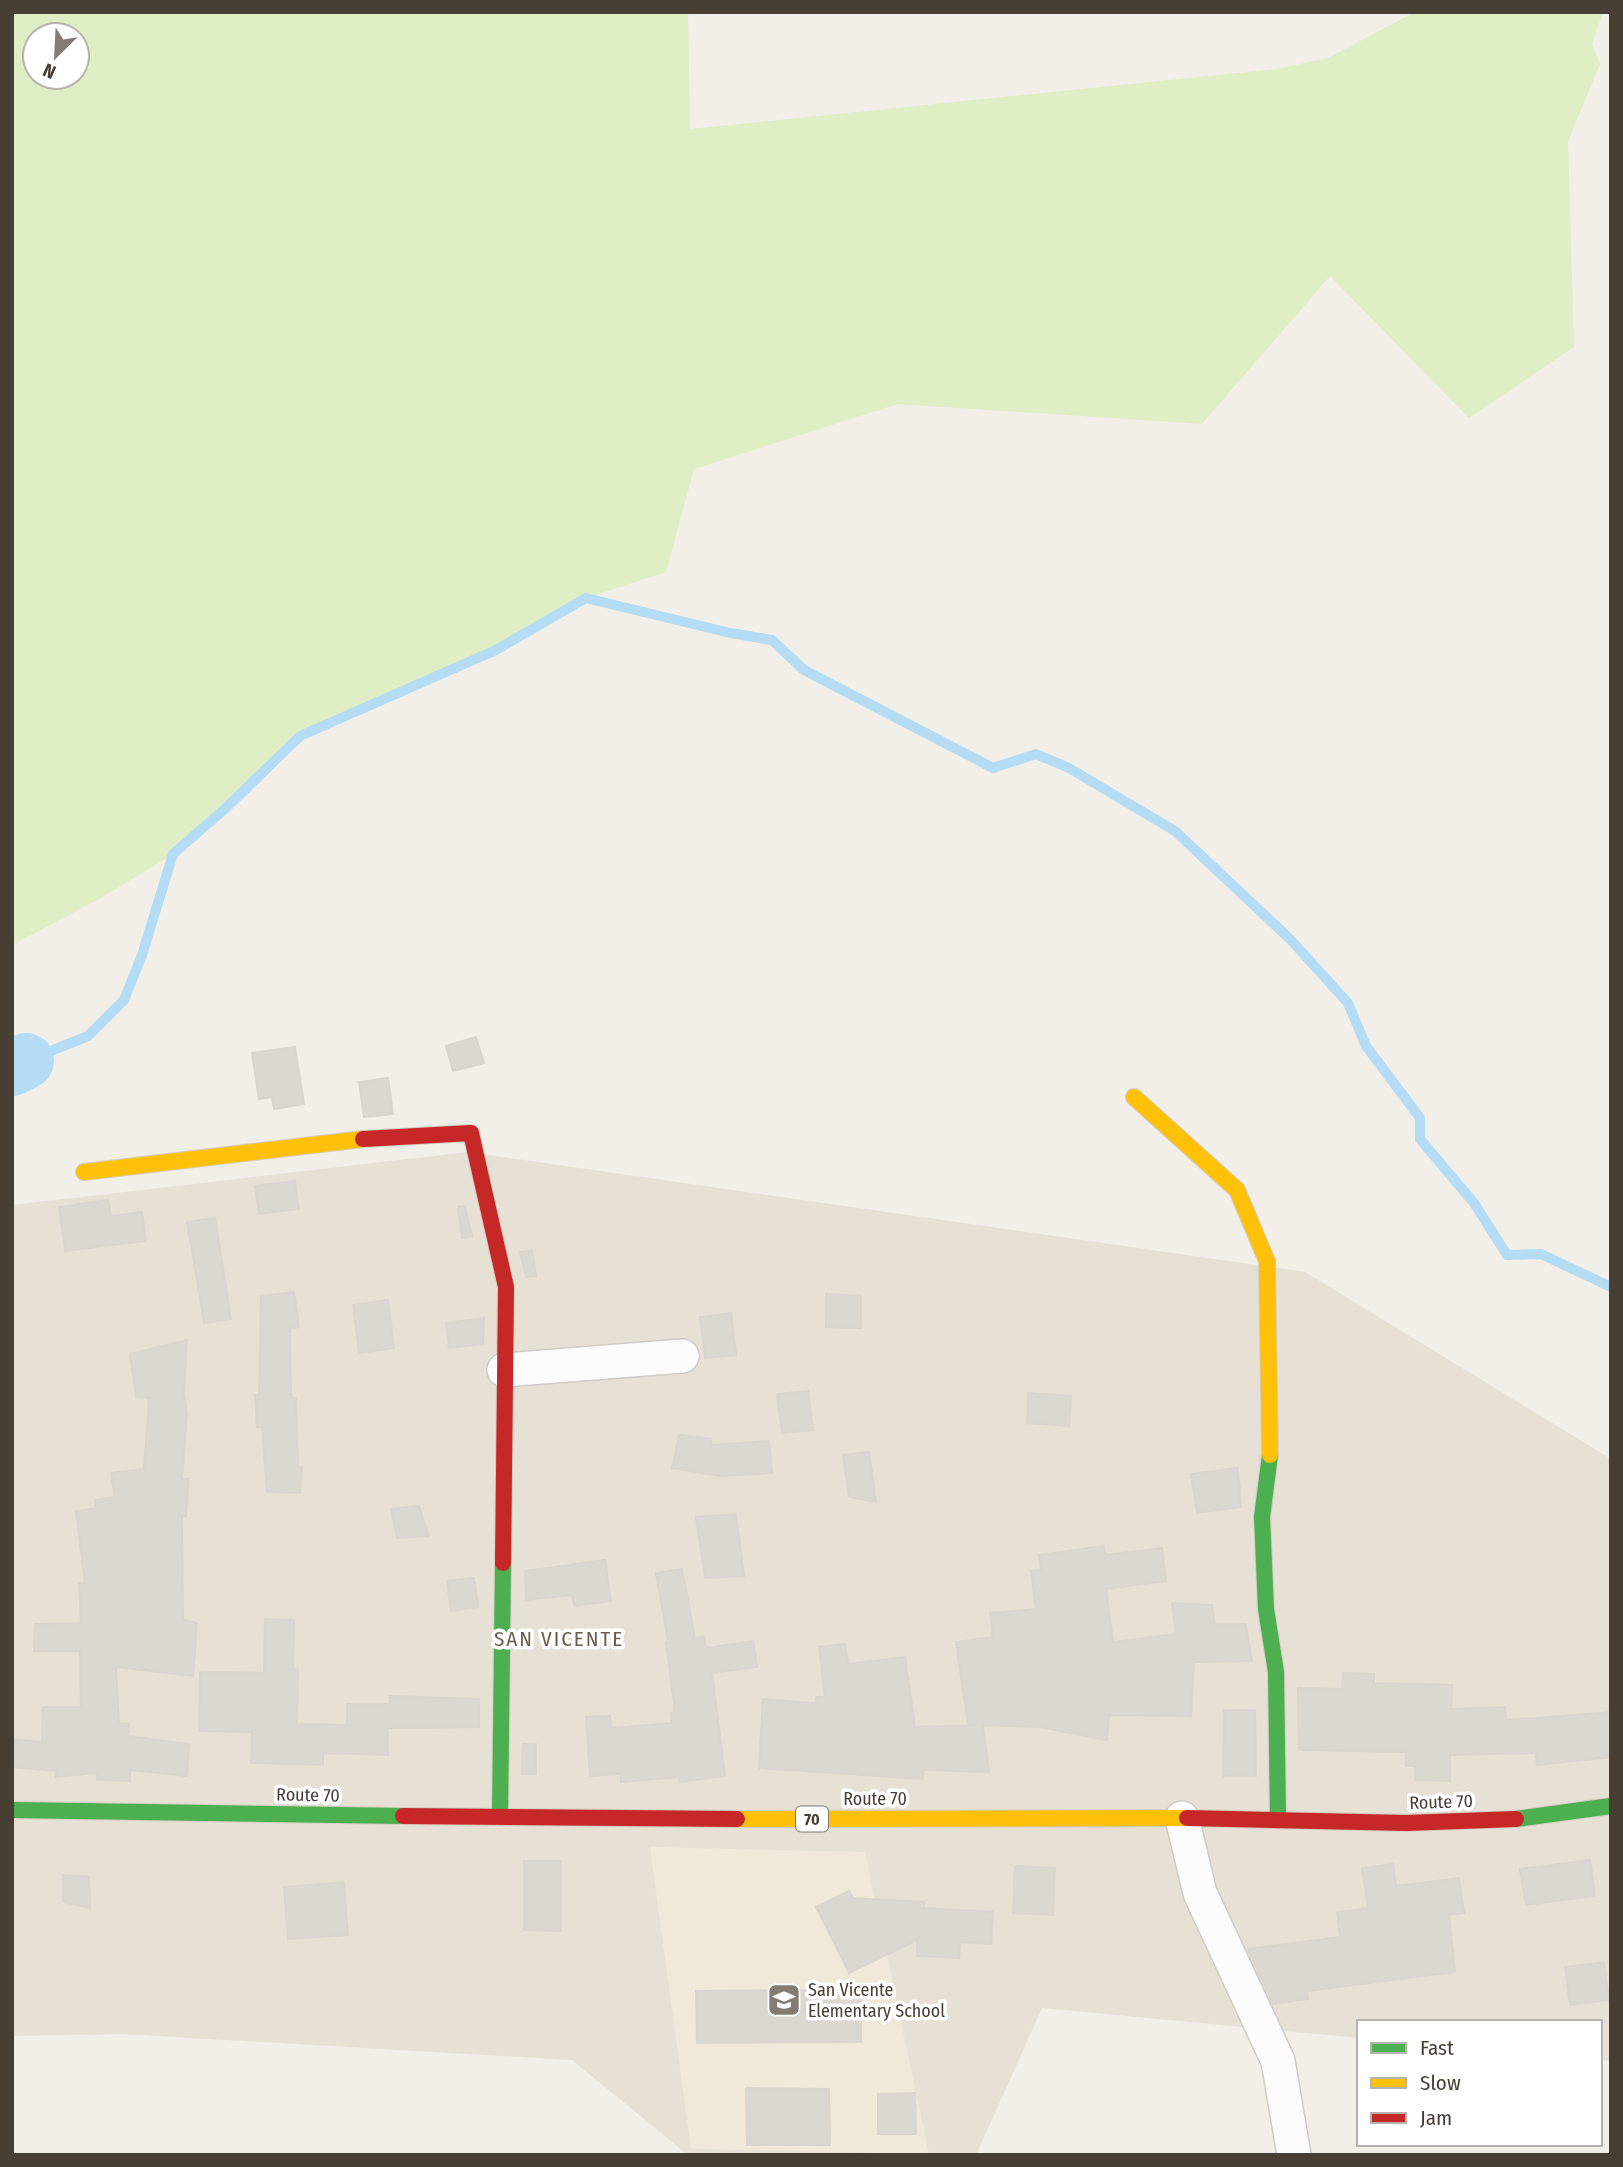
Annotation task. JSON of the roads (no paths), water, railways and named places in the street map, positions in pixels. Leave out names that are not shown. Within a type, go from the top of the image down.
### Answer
[{"type":"main road","points":[[1134,1097],[1237,1190],[1267,1261],[1272,1441],[1262,1517],[1266,1609],[1276,1672],[1278,1818]]},
{"type":"main road","points":[[84,1172],[378,1137],[471,1133],[506,1287],[500,1817]]},
{"type":"main road","name":"Route 70","points":[[12,1810],[500,1817],[1278,1818],[1419,1822],[1533,1818],[1611,1806]]},
{"type":"street","points":[[504,1370],[682,1356]]},
{"type":"street","points":[[1182,1818],[1200,1893],[1278,2061],[1294,2155]]},
{"type":"waterway","points":[[26,1061],[88,1036],[124,1000],[142,955],[173,854],[228,806],[300,736],[496,650],[586,598],[730,633],[772,640],[804,670],[993,768],[1036,754],[1069,768],[1175,831],[1290,939],[1348,1003],[1366,1046],[1420,1118],[1420,1139],[1474,1203],[1507,1255],[1541,1254],[1611,1287]]},
{"type":"waterway","points":[[12,1068],[26,1061]]},
{"type":"place","name":"San Vicente Elementary School","points":[[784,2000]]},
{"type":"district","name":"SAN VICENTE","points":[[559,1639]]}]
